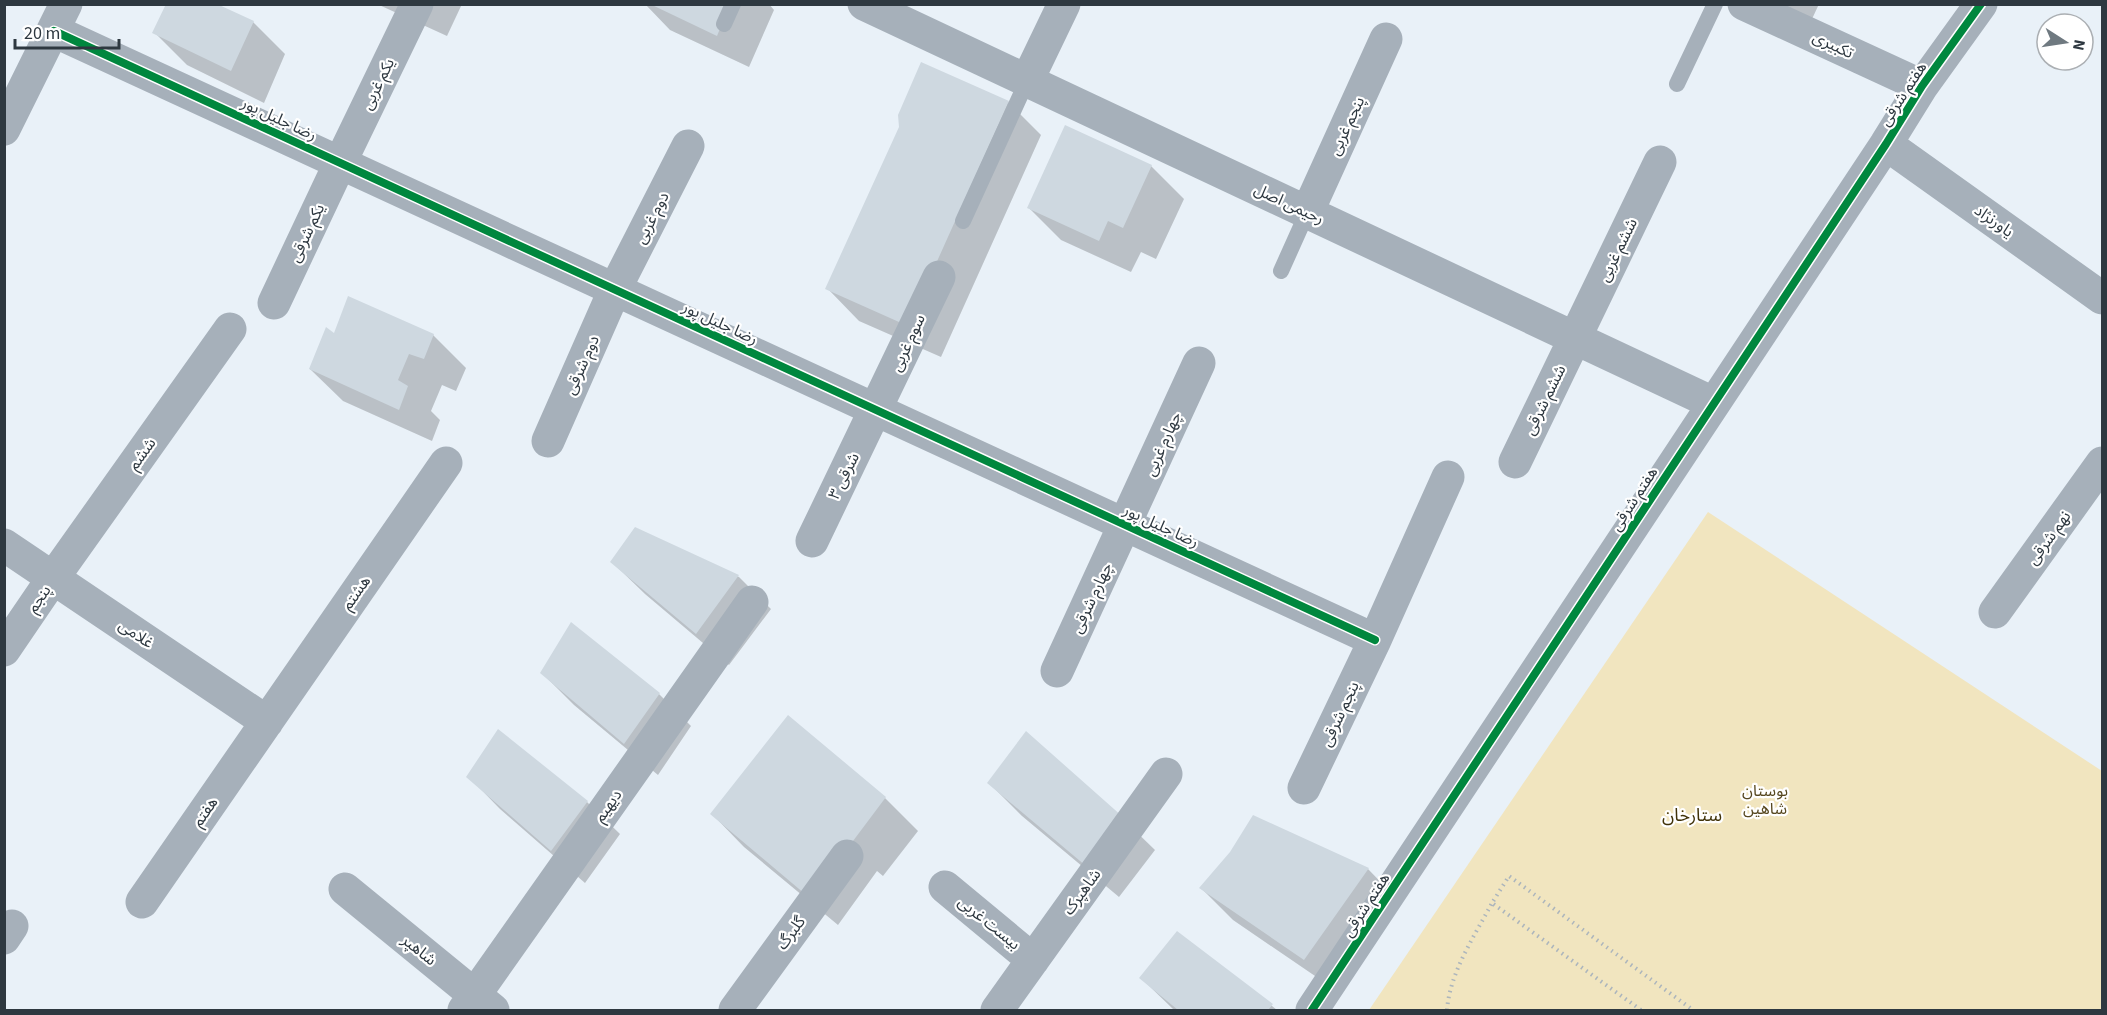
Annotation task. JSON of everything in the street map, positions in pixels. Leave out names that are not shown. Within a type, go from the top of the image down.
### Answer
[{"type":"street","name":"یکم غربی","points":[[340,163],[417,4]]},
{"type":"street","name":"رحیمی اصل","points":[[864,4],[1713,404]]},
{"type":"street","points":[[1027,81],[1064,4]]},
{"type":"street","name":"تکبیری","points":[[1744,4],[1922,86]]},
{"type":"street","name":"هفتم شرقی","points":[[1312,1011],[1886,144],[1922,86],[1981,4]]},
{"type":"street","name":"رضا جلیل پور","points":[[60,18],[340,163],[1375,640]]},
{"type":"street","points":[[4,129],[60,18]]},
{"type":"street","name":"پنجم غربی","points":[[1307,213],[1386,39]]},
{"type":"street","name":"یاورنژاد","points":[[1886,144],[2103,297]]},
{"type":"street","name":"دوم غربی","points":[[615,290],[688,146]]},
{"type":"street","name":"ششم غربی","points":[[1575,339],[1660,162]]},
{"type":"street","name":"یکم شرقی","points":[[274,303],[340,163]]},
{"type":"street","name":"سوم غربی","points":[[876,410],[939,276]]},
{"type":"street","name":"دوم شرقی","points":[[548,441],[615,290]]},
{"type":"street","name":"ششم","points":[[53,578],[230,329]]},
{"type":"street","name":"ششم شرقی","points":[[1515,462],[1575,339]]},
{"type":"street","name":"چهارم غربی","points":[[1126,525],[1200,363]]},
{"type":"street","name":"۳ شرقی","points":[[812,541],[876,410]]},
{"type":"street","name":"هشتم","points":[[267,722],[446,463]]},
{"type":"street","name":"نهم شرقی","points":[[1995,612],[2103,464]]},
{"type":"street","points":[[1375,640],[1448,477]]},
{"type":"street","name":"چهارم شرقی","points":[[1057,671],[1126,525]]},
{"type":"street","name":"غلامی","points":[[4,545],[267,722]]},
{"type":"street","name":"پنجم","points":[[4,650],[53,578]]},
{"type":"street","name":"دیهیم","points":[[477,1006],[752,602]]},
{"type":"street","name":"پنجم شرقی","points":[[1305,788],[1375,640]]},
{"type":"street","name":"هفتم","points":[[142,902],[267,722]]},
{"type":"street","name":"شاهپرک","points":[[997,1011],[1166,774]]},
{"type":"street","name":"گلبرگ","points":[[735,1011],[847,856]]},
{"type":"street","name":"بیست غربی","points":[[945,887],[1033,960]]},
{"type":"street","name":"شاهپر","points":[[345,889],[477,1006]]},
{"type":"lane","points":[[724,24],[733,4]]},
{"type":"lane","points":[[1677,84],[1715,4]]},
{"type":"lane","points":[[963,221],[1027,81]]},
{"type":"lane","points":[[1281,271],[1307,213]]},
{"type":"path","points":[[1447,1011],[1448,995],[1462,958],[1509,876],[1693,1011]]},
{"type":"path","points":[[1492,903],[1641,1011]]},
{"type":"green space","name":"بوستان شاهین","points":[[1708,512],[2102,771],[2102,1010],[1369,1010]]},
{"type":"building","points":[[166,4],[217,4],[254,21],[231,71],[152,33]]},
{"type":"building","points":[[650,4],[730,4],[717,36]]},
{"type":"building","points":[[921,62],[1009,101],[908,326],[825,289],[899,127],[898,115]]},
{"type":"building","points":[[1065,125],[1152,165],[1123,228],[1108,221],[1099,241],[1027,208]]},
{"type":"building","points":[[348,296],[434,334],[424,359],[409,354],[398,380],[408,386],[399,410],[309,369],[326,327],[334,333]]},
{"type":"building","points":[[635,527],[739,575],[696,634],[610,562]]},
{"type":"building","points":[[571,622],[660,693],[624,744],[540,673]]},
{"type":"building","points":[[788,715],[886,797],[850,845],[844,840],[805,894],[710,814]]},
{"type":"building","points":[[498,729],[588,801],[551,851],[466,777]]},
{"type":"building","points":[[1026,731],[1123,817],[1086,866],[987,783]]},
{"type":"building","points":[[1253,815],[1369,868],[1304,960],[1199,888],[1230,852]]},
{"type":"building","points":[[1177,931],[1273,1004],[1268,1010],[1178,1010],[1139,978]]},
{"type":"cycle path","points":[[1312,1010],[1886,144],[1922,86],[1981,4]]},
{"type":"cycle path","points":[[54,31],[1375,640]]},
{"type":"district","name":"ستارخان","points":[[1692,815]]}]
